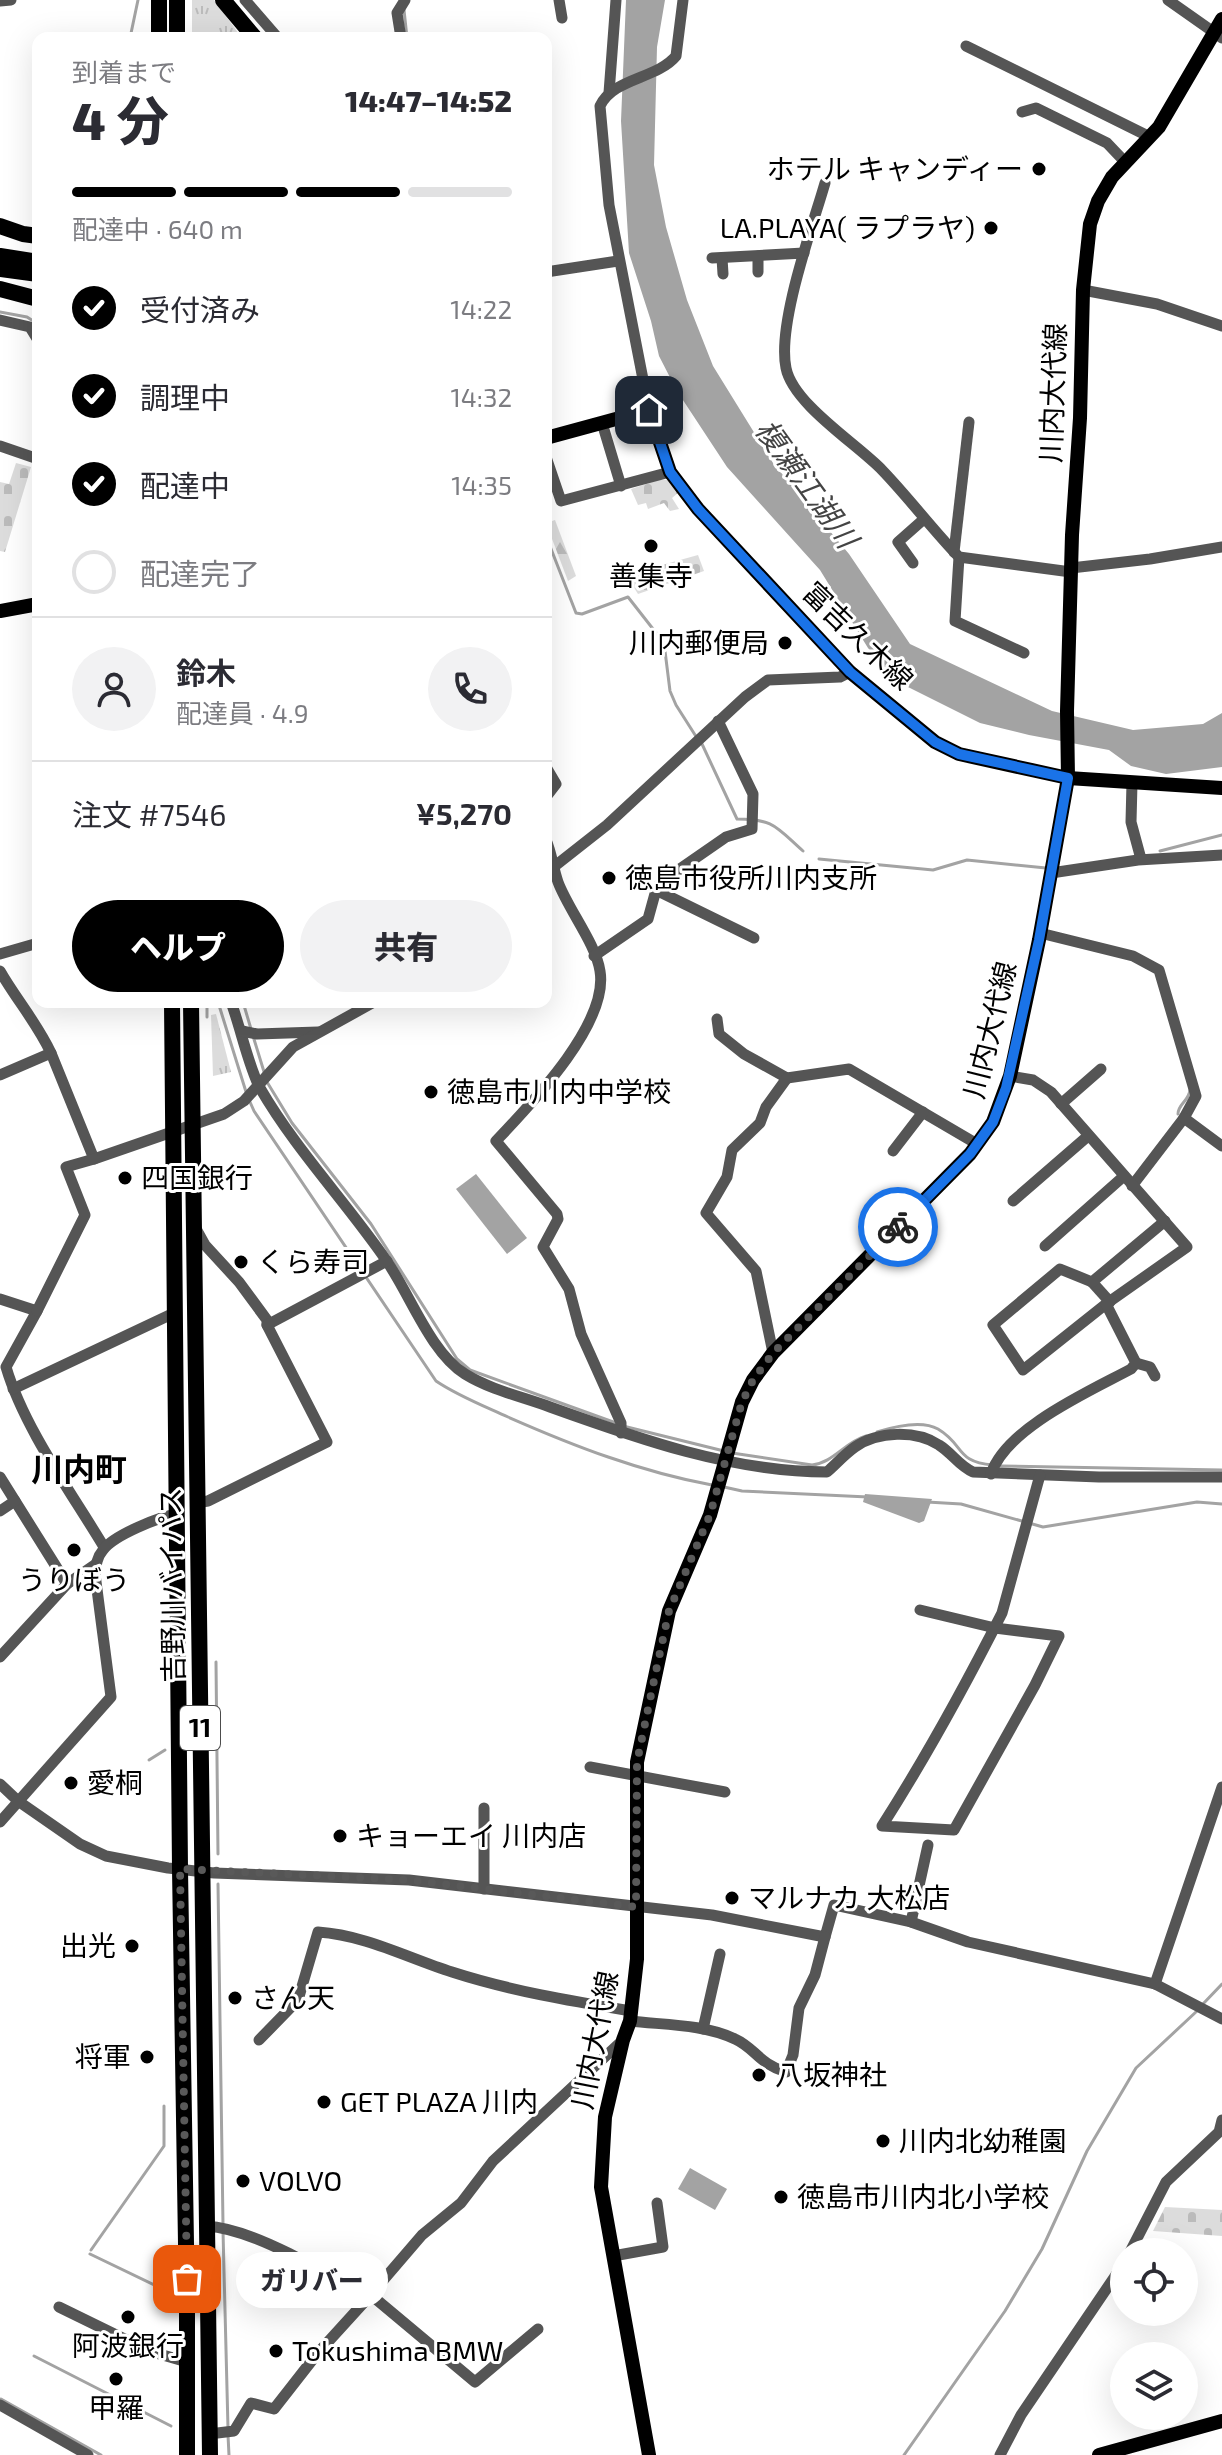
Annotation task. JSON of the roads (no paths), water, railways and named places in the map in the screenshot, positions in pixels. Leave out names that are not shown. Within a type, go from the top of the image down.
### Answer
[{"type":"highway","points":[[159,0],[159,32]]},
{"type":"highway","points":[[177,0],[177,32]]},
{"type":"highway","points":[[223,0],[250,32]]},
{"type":"highway","points":[[0,226],[32,235]]},
{"type":"highway","points":[[0,256],[32,261]]},
{"type":"highway","points":[[0,269],[32,273]]},
{"type":"highway","points":[[0,289],[32,297]]},
{"type":"highway","name":"吉野川バイパス","points":[[172,1008],[187,2455]]},
{"type":"highway","name":"吉野川バイパス","points":[[191,1008],[200,1871],[217,2227],[222,2432],[210,2455]]},
{"type":"main road","name":"川内大代線","points":[[649,2455],[601,2187],[605,2117],[631,2016],[637,1959],[637,1762],[669,1611],[710,1515],[742,1402],[753,1380],[773,1353],[970,1154],[993,1122],[1010,1076],[1068,778],[1071,570],[1088,235],[1098,201],[1112,177],[1150,137],[1218,36],[1222,19]]},
{"type":"main road","points":[[552,436],[649,410]]},
{"type":"main road","name":"富吉久木線","points":[[649,410],[670,472],[698,509],[850,672],[935,742],[959,754],[1068,778],[1222,788]]},
{"type":"main road","points":[[0,611],[32,605]]},
{"type":"main road","points":[[1099,2455],[1222,2421]]},
{"type":"street","points":[[0,1],[11,0]]},
{"type":"street","points":[[245,0],[273,32]]},
{"type":"street","points":[[400,32],[397,13],[405,0]]},
{"type":"street","points":[[559,0],[562,18]]},
{"type":"street","points":[[613,91],[616,0]]},
{"type":"street","points":[[649,410],[618,261],[609,205],[600,106],[613,91],[662,68],[676,56],[683,0]]},
{"type":"street","points":[[1168,0],[1218,36]]},
{"type":"street","points":[[966,46],[1150,137]]},
{"type":"street","points":[[1022,112],[1036,108],[1107,143],[1126,163]]},
{"type":"street","points":[[825,183],[786,325],[786,370],[800,394],[881,469],[957,555],[1071,570],[1222,547]]},
{"type":"street","points":[[723,274],[717,258],[804,253]]},
{"type":"street","points":[[758,256],[758,272]]},
{"type":"street","points":[[552,271],[618,261]]},
{"type":"street","points":[[1083,290],[1157,304],[1222,326]]},
{"type":"street","points":[[0,320],[30,327],[32,330]]},
{"type":"street","points":[[969,422],[957,555],[955,621],[1024,653]]},
{"type":"street","points":[[602,423],[621,486]]},
{"type":"street","points":[[0,446],[32,457]]},
{"type":"street","points":[[552,475],[561,501],[670,472]]},
{"type":"street","points":[[913,563],[898,542],[924,519]]},
{"type":"street","points":[[552,869],[607,825],[698,739],[768,680],[840,677],[850,672]]},
{"type":"street","points":[[594,956],[648,919],[661,882],[726,837],[752,829],[753,794],[718,721]]},
{"type":"street","points":[[1132,783],[1131,822],[1141,859]]},
{"type":"street","points":[[1051,873],[1141,859],[1222,855]]},
{"type":"street","points":[[552,872],[594,956],[601,978],[584,1032],[557,1073],[496,1141],[557,1214],[558,1219],[543,1247],[569,1289],[581,1334],[621,1429]]},
{"type":"street","points":[[656,890],[754,938]]},
{"type":"street","points":[[1040,933],[1133,956],[1159,970],[1196,1096],[1184,1118],[1132,1186]]},
{"type":"street","points":[[0,954],[32,945]]},
{"type":"street","points":[[0,971],[38,1026],[94,1159]]},
{"type":"street","points":[[235,1008],[249,1032],[257,1086],[387,1261],[444,1355],[464,1373],[621,1429],[805,1472],[827,1472],[866,1441],[903,1434],[929,1439],[943,1447],[963,1468],[993,1467],[1040,1475],[1222,1477]]},
{"type":"street","points":[[104,1547],[13,1389],[6,1367],[85,1215],[66,1167],[224,1114],[257,1086],[293,1047],[363,1008]]},
{"type":"street","points":[[717,1019],[719,1034],[744,1054],[787,1078],[849,1069],[977,1144]]},
{"type":"street","points":[[249,1032],[319,1032]]},
{"type":"street","points":[[0,1075],[51,1053]]},
{"type":"street","points":[[1061,1104],[1101,1069]]},
{"type":"street","points":[[1010,1076],[1033,1080],[1051,1092],[1187,1247],[1108,1303],[1023,1370],[993,1325],[1060,1269],[1092,1282],[1108,1303],[1136,1363],[1150,1367],[1155,1376]]},
{"type":"street","points":[[773,1353],[756,1271],[706,1213],[727,1177],[732,1150],[760,1123],[766,1107],[787,1078]]},
{"type":"street","points":[[893,1151],[923,1112]]},
{"type":"street","points":[[1184,1118],[1222,1146]]},
{"type":"street","points":[[1013,1201],[1088,1136]]},
{"type":"street","points":[[1045,1246],[1124,1176]]},
{"type":"street","points":[[1092,1282],[1165,1221]]},
{"type":"street","points":[[195,1227],[205,1245],[239,1282],[267,1320],[327,1442],[208,1501],[196,1503]]},
{"type":"street","points":[[267,1325],[387,1261]]},
{"type":"street","points":[[0,1299],[37,1311]]},
{"type":"street","points":[[13,1389],[174,1313]]},
{"type":"street","points":[[993,1467],[1024,1430],[1131,1369],[1136,1363]]},
{"type":"street","points":[[920,1610],[995,1628],[1059,1636],[954,1830],[882,1826],[921,1764],[995,1628],[1002,1613],[1040,1475]]},
{"type":"street","points":[[0,1477],[67,1584]]},
{"type":"street","points":[[0,1511],[15,1501]]},
{"type":"street","points":[[0,1822],[111,1697],[95,1574],[104,1547],[164,1516],[177,1514]]},
{"type":"street","points":[[0,1657],[67,1584],[96,1564]]},
{"type":"street","points":[[590,1767],[725,1792]]},
{"type":"street","points":[[0,1784],[18,1801],[80,1844],[106,1856],[200,1871],[396,1880],[484,1889],[712,1915],[825,1937]]},
{"type":"street","points":[[1155,1984],[1222,1787]]},
{"type":"street","points":[[484,1808],[484,1889]]},
{"type":"street","points":[[911,1922],[928,1845]]},
{"type":"street","points":[[259,2040],[298,2000],[318,1932],[337,1933],[453,1972],[547,1997],[703,2029],[736,2039],[769,2067],[786,2072],[793,2055],[799,2008],[815,1975],[834,1905],[911,1922],[968,1942],[1155,1984],[1222,2019]]},
{"type":"street","points":[[703,2029],[720,1954]]},
{"type":"street","points":[[222,2432],[251,2403],[274,2409],[317,2354],[422,2235],[461,2203],[493,2161],[623,2040]]},
{"type":"street","points":[[1137,2238],[1166,2182],[1219,2132],[1222,2120]]},
{"type":"street","points":[[613,2256],[663,2247],[657,2203]]},
{"type":"street","points":[[217,2227],[281,2250],[369,2297],[475,2382],[538,2329]]},
{"type":"street","points":[[1000,2455],[1021,2415],[1110,2284]]},
{"type":"street","points":[[59,2307],[149,2351],[187,2362]]},
{"type":"street","points":[[0,2405],[88,2455]]},
{"type":"waterway","points":[[131,32],[138,0]]},
{"type":"waterway","points":[[404,10],[406,32]]},
{"type":"waterway","points":[[0,312],[32,320]]},
{"type":"waterway","points":[[552,551],[576,613],[582,614],[628,597],[664,643],[670,691],[697,738]]},
{"type":"waterway","points":[[702,744],[737,819],[774,826],[803,851]]},
{"type":"waterway","points":[[1160,851],[1222,835]]},
{"type":"waterway","points":[[819,859],[933,870],[967,860],[1046,868]]},
{"type":"waterway","points":[[207,1008],[207,1017]]},
{"type":"waterway","points":[[220,1008],[247,1095]]},
{"type":"waterway","points":[[245,1008],[251,1029]]},
{"type":"waterway","points":[[253,1036],[265,1075]]},
{"type":"waterway","points":[[267,1082],[292,1123],[371,1224],[457,1359],[470,1370],[616,1423]]},
{"type":"waterway","points":[[1178,1114],[1190,1090]]},
{"type":"waterway","points":[[250,1102],[436,1381],[480,1405],[583,1448],[659,1473],[712,1485]]},
{"type":"waterway","points":[[877,1432],[908,1425],[931,1426],[947,1435],[966,1457],[993,1465]]},
{"type":"waterway","points":[[623,1426],[724,1451]]},
{"type":"waterway","points":[[732,1453],[812,1465],[866,1436]]},
{"type":"waterway","points":[[1001,1466],[1222,1470]]},
{"type":"waterway","points":[[724,1487],[742,1491],[868,1497]]},
{"type":"waterway","points":[[927,1502],[961,1504],[1043,1527],[1197,1502],[1222,1504]]},
{"type":"waterway","points":[[216,1662],[218,1854]]},
{"type":"waterway","points":[[149,1760],[165,1750]]},
{"type":"waterway","points":[[218,1884],[223,2224]]},
{"type":"waterway","points":[[1202,2005],[1222,1984]]},
{"type":"waterway","points":[[904,2455],[1005,2311],[1042,2249],[1087,2151],[1136,2068],[1197,2011]]},
{"type":"waterway","points":[[91,2250],[164,2146],[164,2106]]},
{"type":"waterway","points":[[223,2231],[228,2428]]},
{"type":"waterway","points":[[90,2254],[171,2293]]},
{"type":"waterway","points":[[34,2356],[171,2426]]},
{"type":"waterway","points":[[1,2399],[101,2455]]},
{"type":"waterway","points":[[228,2435],[229,2455]]},
{"type":"place","name":"ホテル キャンディー","points":[[1039,169]]},
{"type":"place","name":"LA.PLAYA( ラプラヤ)","points":[[991,228]]},
{"type":"place","name":"善集寺","points":[[651,546]]},
{"type":"place","name":"川内郵便局","points":[[785,643]]},
{"type":"place","name":"徳島市役所川内支所","points":[[609,878]]},
{"type":"place","name":"徳島市川内中学校","points":[[431,1092]]},
{"type":"place","name":"四国銀行","points":[[125,1178]]},
{"type":"place","name":"くら寿司","points":[[241,1262]]},
{"type":"place","name":"うりぼう","points":[[74,1550]]},
{"type":"place","name":"愛桐","points":[[71,1783]]},
{"type":"place","name":"キョーエイ 川内店","points":[[340,1836]]},
{"type":"place","name":"マルナカ 大松店","points":[[732,1898]]},
{"type":"place","name":"出光","points":[[132,1946]]},
{"type":"place","name":"さん天","points":[[235,1998]]},
{"type":"place","name":"将軍","points":[[147,2057]]},
{"type":"place","name":"八坂神社","points":[[759,2075]]},
{"type":"place","name":"GET PLAZA 川内","points":[[324,2102]]},
{"type":"place","name":"川内北幼稚園","points":[[883,2141]]},
{"type":"place","name":"VOLVO","points":[[243,2181]]},
{"type":"place","name":"徳島市川内北小学校","points":[[781,2197]]},
{"type":"place","name":"ガリバー","points":[[187,2279]]},
{"type":"place","name":"阿波銀行","points":[[128,2317]]},
{"type":"place","name":"Tokushima BMW","points":[[276,2351]]},
{"type":"place","name":"甲羅","points":[[116,2379]]},
{"type":"district","name":"川内町","points":[[79,1470]]},
{"type":"water label","name":"榎瀬江湖川","points":[[806,484]]}]
